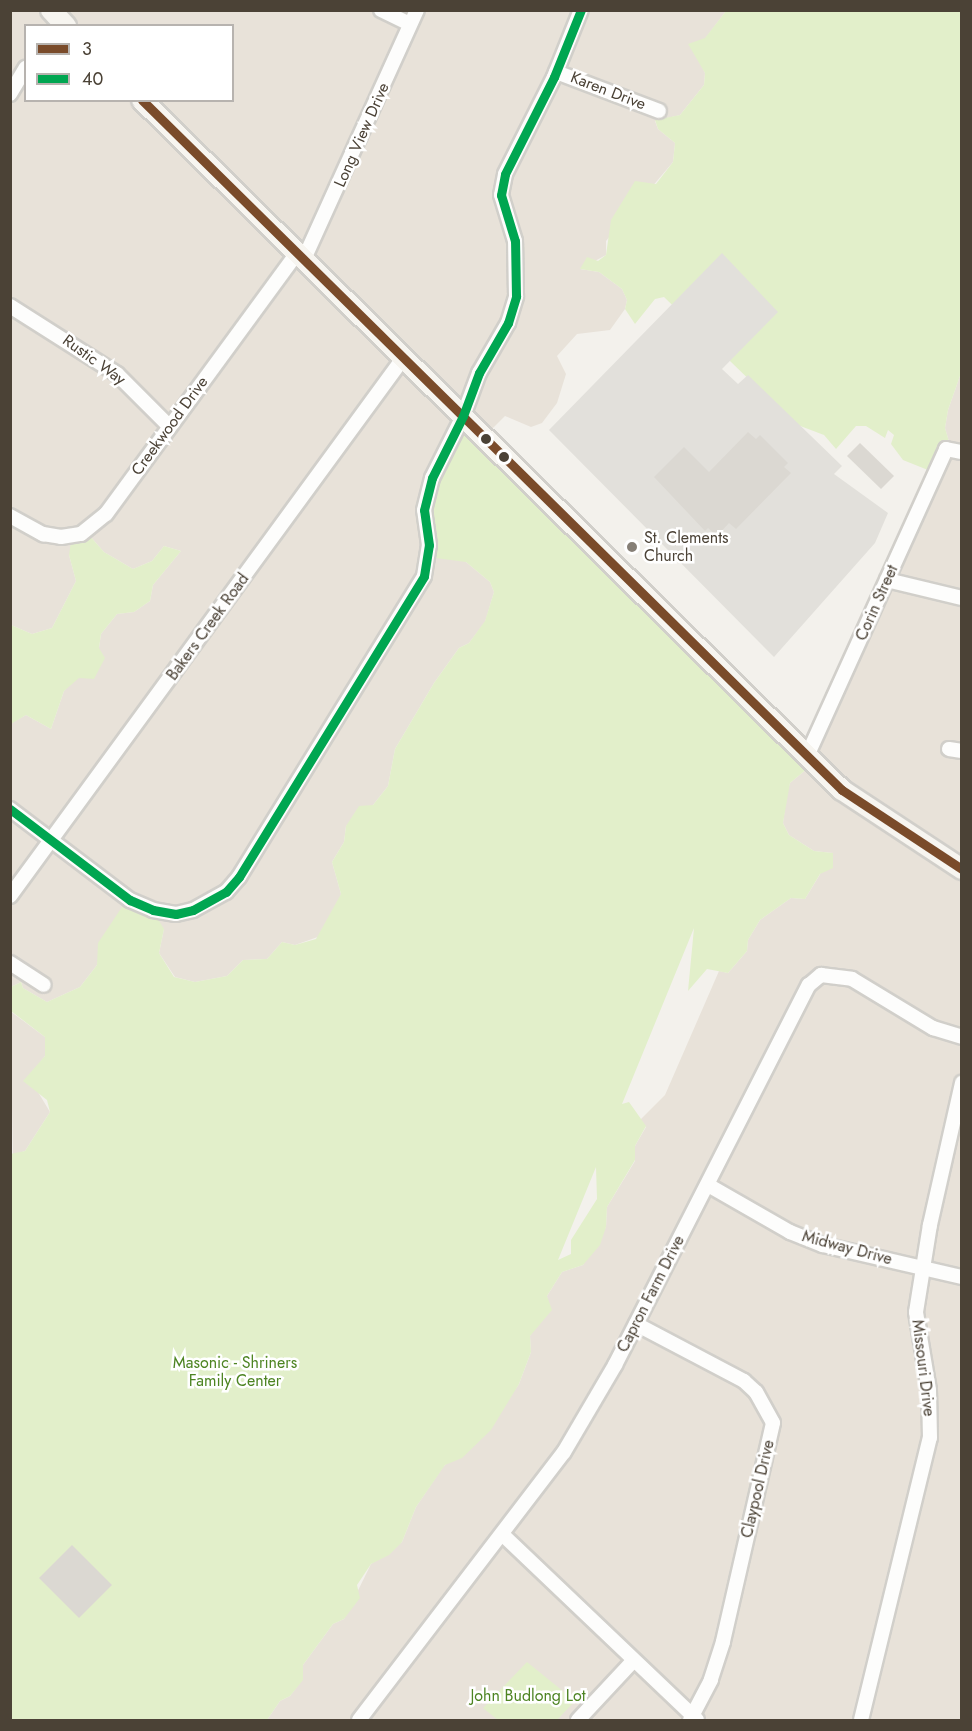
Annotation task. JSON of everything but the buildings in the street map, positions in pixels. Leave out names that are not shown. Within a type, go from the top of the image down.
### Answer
[{"type":"street","points":[[381,10],[411,24]]},
{"type":"street","name":"Long View Drive","points":[[301,255],[365,132],[417,10]]},
{"type":"street","points":[[10,809],[130,900],[153,910],[176,914],[193,910],[226,892],[239,877],[424,576],[429,545],[424,510],[432,478],[463,416],[479,373],[508,322],[516,296],[515,241],[501,195],[505,174],[556,72],[581,10]]},
{"type":"street","points":[[10,93],[24,70]]},
{"type":"street","name":"Karen Drive","points":[[556,72],[659,111]]},
{"type":"street","points":[[144,102],[842,790],[962,869]]},
{"type":"street","name":"Creekwood Drive","points":[[10,516],[43,534],[61,537],[81,534],[106,514],[169,426],[301,255]]},
{"type":"street","name":"Rustic Way","points":[[10,306],[108,367],[169,426]]},
{"type":"street","name":"Bakers Creek Road","points":[[10,896],[53,841],[404,357]]},
{"type":"street","name":"Corin Street","points":[[807,756],[946,449],[962,452]]},
{"type":"street","points":[[886,580],[962,598]]},
{"type":"street","points":[[10,963],[44,985]]},
{"type":"street","name":"Capron Farm Drive","points":[[359,1720],[564,1452],[636,1324],[708,1185],[795,1007],[809,984],[821,975],[852,979],[933,1028],[962,1037]]},
{"type":"street","name":"Missouri Drive","points":[[861,1720],[930,1438],[929,1390],[916,1312],[922,1268],[962,1083]]},
{"type":"street","name":"Midway Drive","points":[[708,1185],[790,1232],[823,1245],[962,1277]]},
{"type":"street","name":"Claypool Drive","points":[[636,1324],[744,1380],[756,1392],[773,1423],[723,1642],[711,1680],[693,1719]]},
{"type":"street","points":[[502,1534],[693,1719]]},
{"type":"street","points":[[578,1720],[632,1662]]},
{"type":"shaded area","points":[[11,11],[726,11],[695,52],[705,73],[704,85],[680,115],[655,121],[658,129],[675,143],[673,162],[606,241],[606,255],[580,269],[599,272],[622,289],[627,300],[625,309],[610,330],[577,334],[557,356],[566,374],[557,403],[542,423],[531,427],[505,416],[486,435],[466,562],[490,582],[494,592],[485,622],[469,643],[459,648],[434,683],[395,749],[388,786],[373,805],[346,826],[344,842],[332,862],[341,894],[329,933],[295,945],[282,942],[267,959],[243,960],[227,976],[195,982],[175,977],[159,953],[164,929],[100,953],[97,965],[80,987],[47,1002],[23,988],[21,982],[11,987],[10,724],[26,715],[51,729],[64,691],[99,648],[101,634],[117,614],[134,612],[150,601],[153,585],[181,551],[164,546],[152,561],[133,569],[104,552],[89,535],[69,555],[76,581],[52,628],[32,634],[11,625]]},
{"type":"shaded area","points":[[722,253],[778,312],[722,369],[738,384],[748,375],[842,466],[834,474],[888,513],[875,543],[774,657],[549,430]]},
{"type":"shaded area","points":[[961,373],[961,1720],[267,1720],[280,1701],[290,1696],[302,1680],[303,1665],[333,1624],[344,1619],[371,1564],[402,1542],[416,1507],[443,1467],[494,1420],[519,1384],[531,1352],[530,1336],[548,1302],[547,1296],[562,1272],[583,1265],[606,1227],[607,1207],[635,1161],[635,1146],[646,1127],[640,1120],[665,1095],[719,971],[728,973],[747,951],[748,940],[760,920],[791,898],[805,899],[833,853],[814,851],[789,835],[783,823],[787,793],[790,783],[814,763],[809,753],[950,445],[945,428],[948,410]]},
{"type":"shaded area","points":[[10,1011],[45,1037],[45,1056],[29,1077],[50,1112],[25,1151],[13,1155]]},
{"type":"green space","points":[[726,11],[961,11],[961,373],[948,410],[945,428],[950,445],[933,472],[903,460],[891,444],[894,435],[888,430],[885,438],[866,426],[856,426],[836,449],[824,435],[795,424],[664,297],[655,299],[635,324],[625,309],[627,300],[622,289],[599,272],[580,269],[587,257],[598,261],[606,255],[611,220],[635,181],[656,184],[673,162],[675,143],[658,129],[655,120],[680,115],[704,85],[705,73],[688,44],[705,38]]},
{"type":"green space","name":"Masonic - Shriners Family Center","points":[[463,418],[814,763],[790,783],[783,823],[789,835],[814,851],[833,853],[833,868],[820,874],[805,899],[791,898],[760,920],[748,940],[747,951],[728,973],[707,969],[688,991],[694,928],[622,1104],[629,1102],[646,1126],[635,1146],[635,1160],[607,1207],[606,1227],[600,1245],[583,1265],[562,1272],[547,1296],[552,1310],[530,1336],[531,1352],[519,1384],[491,1430],[462,1458],[445,1465],[416,1507],[402,1542],[389,1555],[371,1564],[357,1585],[360,1598],[344,1619],[333,1624],[303,1665],[303,1680],[290,1696],[280,1701],[267,1720],[11,1720],[10,1154],[25,1151],[50,1112],[47,1100],[23,1081],[45,1056],[45,1037],[11,1011],[11,987],[21,982],[23,988],[47,1002],[80,987],[97,965],[98,943],[124,904],[156,916],[164,929],[159,953],[174,977],[195,982],[227,976],[243,960],[267,959],[282,942],[295,945],[316,939],[341,894],[332,862],[344,842],[346,826],[359,806],[373,805],[388,786],[395,749],[434,683],[459,648],[469,643],[485,621],[494,592],[490,582],[466,562],[428,557],[419,524]],"holes":[[[596,1167],[597,1199],[571,1240],[571,1254],[558,1260]]]},
{"type":"green space","points":[[89,535],[104,552],[133,569],[152,561],[164,546],[181,551],[153,585],[150,601],[134,612],[117,614],[101,634],[99,648],[105,658],[94,679],[79,678],[64,691],[51,729],[26,715],[11,724],[11,625],[32,634],[52,628],[76,581],[69,555],[71,542]]},
{"type":"green space","name":"John Budlong Lot","points":[[527,1662],[575,1701],[557,1720],[498,1720],[483,1708]]},
{"type":"transit line","name":"40","points":[[10,809],[130,900],[153,910],[176,914],[193,910],[226,892],[239,877],[424,576],[429,545],[424,510],[432,478],[463,416],[479,373],[508,323],[516,296],[515,241],[501,195],[505,174],[554,77],[581,10]]},
{"type":"transit line","name":"3","points":[[144,102],[842,790],[962,869]]},
{"type":"place","name":"St. Clements Church","points":[[632,547]]}]
